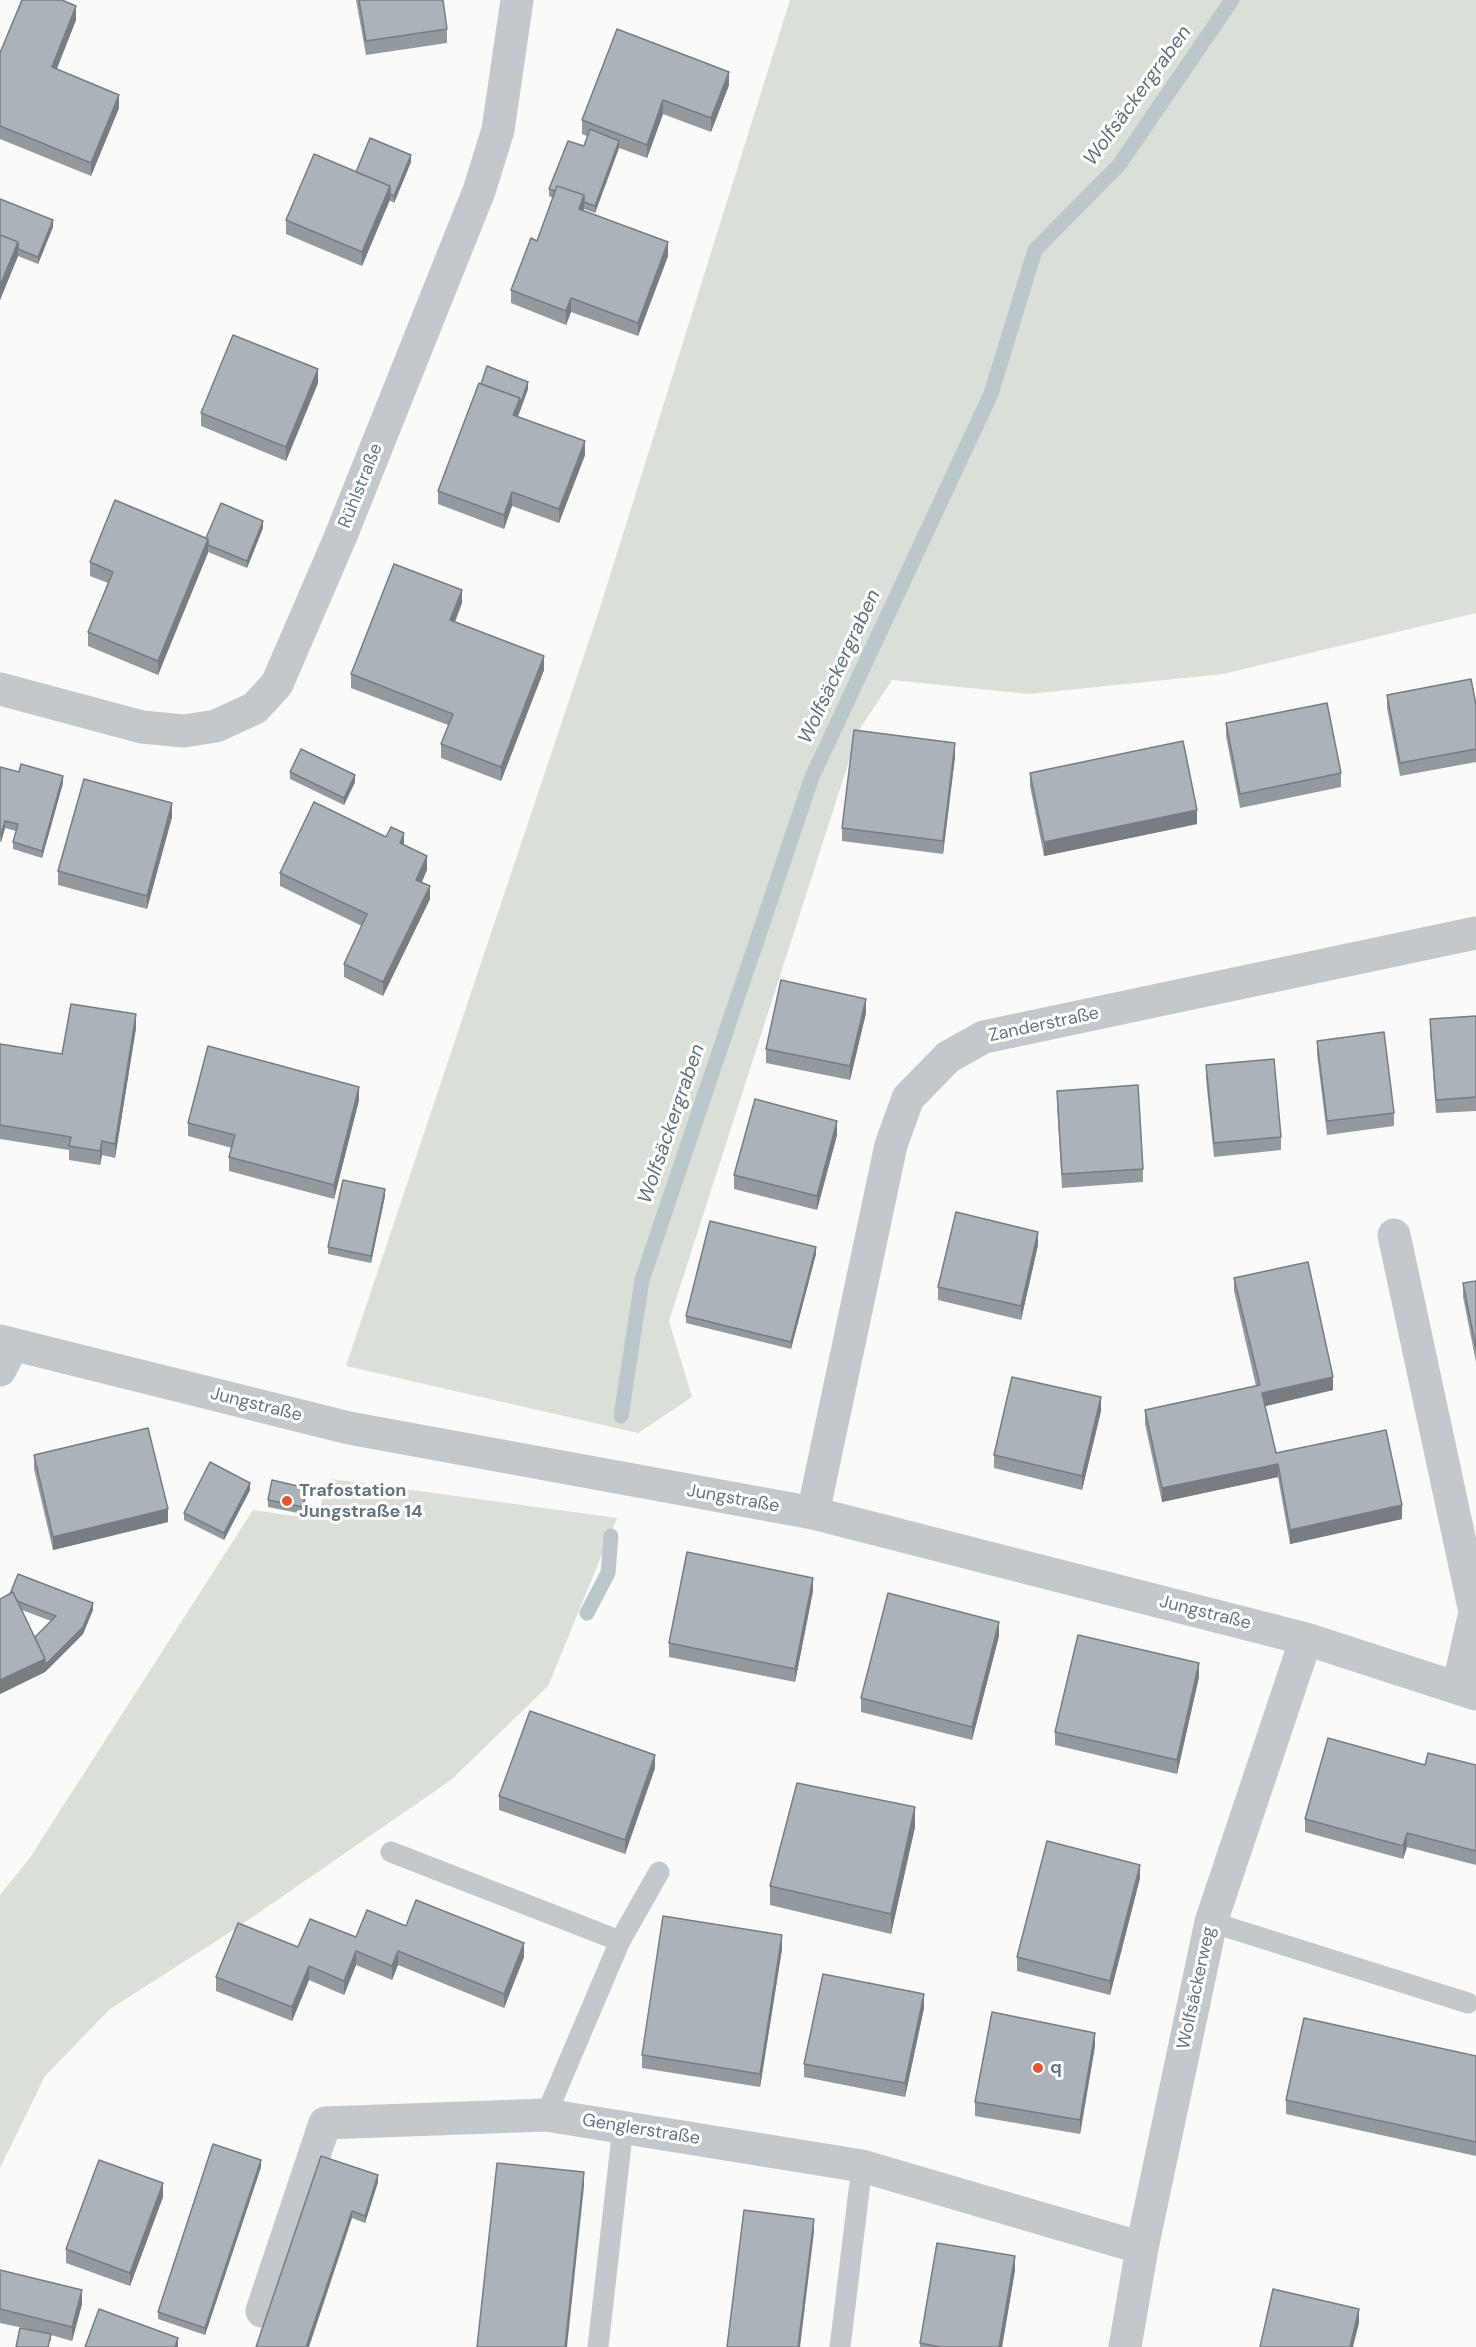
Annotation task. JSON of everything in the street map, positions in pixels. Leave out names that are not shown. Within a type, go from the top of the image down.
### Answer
[{"type":"street","name":"Rühlstraße","points":[[0,689],[142,727],[184,731],[216,726],[255,708],[277,684],[340,538],[479,191],[498,130],[517,0]]},
{"type":"street","name":"Zanderstraße","points":[[813,1513],[891,1145],[908,1098],[948,1057],[984,1037],[1476,933]]},
{"type":"street","name":"Jungstraße","points":[[4,1352],[349,1428],[813,1513],[1306,1639],[1467,1691],[1475,1612],[1394,1235]]},
{"type":"street","name":"Wolfsäckerweg","points":[[1125,2347],[1142,2248],[1211,1923],[1306,1639]]},
{"type":"street","name":"Genglerstraße","points":[[262,2311],[325,2122],[546,2115],[862,2166],[1142,2248]]},
{"type":"lane","points":[[391,1852],[620,1941]]},
{"type":"lane","points":[[546,2115],[620,1941],[659,1872]]},
{"type":"lane","points":[[1211,1923],[1468,2003]]},
{"type":"lane","points":[[598,2347],[623,2127]]},
{"type":"lane","points":[[840,2347],[862,2166]]},
{"type":"shaded area","points":[[790,0],[1476,0],[1476,613],[1223,674],[1029,694],[892,680],[859,730],[669,1321],[692,1397],[638,1433],[346,1366],[598,614]]},
{"type":"shaded area","points":[[331,1479],[617,1518],[548,1686],[451,1780],[238,1927],[110,2009],[45,2076],[0,2168],[0,1895],[29,1859],[253,1510],[315,1519]]},
{"type":"building","points":[[22,0],[62,0],[76,6],[52,67],[119,95],[91,163],[0,126],[0,53]]},
{"type":"building","points":[[359,0],[443,0],[447,29],[366,41]]},
{"type":"building","points":[[617,29],[729,72],[711,118],[663,100],[647,145],[582,120]]},
{"type":"building","points":[[590,129],[619,141],[595,206],[584,202],[584,195],[557,186],[555,191],[549,189],[568,141],[584,146]]},
{"type":"building","points":[[370,138],[411,155],[394,196],[390,194],[390,186],[356,172]]},
{"type":"building","points":[[314,154],[390,186],[362,252],[286,220]]},
{"type":"building","points":[[557,186],[584,195],[579,209],[668,242],[638,323],[571,298],[566,311],[511,290],[531,238],[537,241]]},
{"type":"building","points":[[0,199],[53,220],[38,257],[18,249],[18,242],[0,235]]},
{"type":"building","points":[[0,235],[18,242],[0,286]]},
{"type":"building","points":[[233,335],[318,369],[286,447],[201,413]]},
{"type":"building","points":[[487,366],[528,382],[520,405],[520,398],[481,384]]},
{"type":"building","points":[[479,383],[520,398],[513,415],[585,441],[559,509],[512,492],[504,515],[438,491]]},
{"type":"building","points":[[115,500],[208,539],[158,661],[88,632],[113,572],[90,562]]},
{"type":"building","points":[[221,503],[263,521],[247,561],[208,545],[206,538]]},
{"type":"building","points":[[394,564],[462,590],[450,620],[544,656],[501,767],[441,744],[453,714],[351,674]]},
{"type":"building","points":[[1471,679],[1476,705],[1476,749],[1400,763],[1387,695]]},
{"type":"building","points":[[1327,703],[1341,773],[1240,794],[1226,723]]},
{"type":"building","points":[[854,730],[955,743],[943,841],[842,828]]},
{"type":"building","points":[[1183,741],[1197,810],[1044,842],[1030,773]]},
{"type":"building","points":[[301,749],[355,775],[344,798],[290,772]]},
{"type":"building","points":[[21,764],[63,776],[42,851],[13,842],[18,824],[5,821],[0,835],[0,767],[19,772]]},
{"type":"building","points":[[84,779],[172,803],[147,896],[58,871]]},
{"type":"building","points":[[314,802],[386,837],[391,827],[404,833],[400,843],[427,856],[416,880],[430,886],[383,982],[344,964],[367,914],[280,873]]},
{"type":"building","points":[[781,980],[866,999],[850,1066],[766,1049]]},
{"type":"building","points":[[71,1004],[136,1014],[115,1144],[102,1141],[100,1151],[69,1146],[71,1137],[0,1125],[0,1044],[62,1054]]},
{"type":"building","points":[[1476,1016],[1476,1097],[1436,1100],[1430,1019]]},
{"type":"building","points":[[1384,1032],[1394,1113],[1327,1121],[1317,1041]]},
{"type":"building","points":[[208,1046],[359,1087],[334,1185],[229,1157],[235,1135],[188,1123]]},
{"type":"building","points":[[1274,1059],[1281,1137],[1214,1143],[1206,1065]]},
{"type":"building","points":[[1138,1085],[1143,1169],[1062,1174],[1057,1091]]},
{"type":"building","points":[[755,1099],[837,1121],[817,1196],[734,1175]]},
{"type":"building","points":[[343,1180],[385,1189],[371,1256],[328,1247]]},
{"type":"building","points":[[956,1212],[1038,1232],[1021,1306],[938,1287]]},
{"type":"building","points":[[710,1221],[816,1247],[791,1342],[686,1316]]},
{"type":"building","points":[[1308,1262],[1333,1377],[1262,1393],[1276,1453],[1386,1430],[1402,1505],[1290,1530],[1278,1464],[1162,1488],[1145,1410],[1260,1385],[1234,1278]]},
{"type":"building","points":[[1476,1281],[1476,1348],[1463,1283]]},
{"type":"building","points":[[1012,1377],[1101,1397],[1082,1476],[994,1455]]},
{"type":"building","points":[[148,1428],[168,1509],[53,1537],[34,1455]]},
{"type":"building","points":[[210,1462],[250,1483],[224,1533],[184,1513]]},
{"type":"building","name":"Trafostation Jungstraße 14","points":[[272,1480],[306,1488],[303,1507],[268,1500]]},
{"type":"building","points":[[687,1552],[813,1578],[795,1669],[669,1643]]},
{"type":"building","points":[[18,1574],[93,1603],[83,1627],[45,1665],[45,1659],[35,1637],[56,1616],[17,1601],[13,1592],[10,1594]]},
{"type":"building","points":[[13,1592],[45,1659],[0,1680],[0,1599]]},
{"type":"building","points":[[888,1593],[999,1622],[972,1727],[861,1698]]},
{"type":"building","points":[[1078,1635],[1199,1663],[1177,1760],[1055,1732]]},
{"type":"building","points":[[530,1711],[655,1755],[625,1840],[499,1796]]},
{"type":"building","points":[[1328,1738],[1425,1765],[1428,1753],[1476,1765],[1476,1851],[1407,1833],[1403,1846],[1305,1819]]},
{"type":"building","points":[[797,1783],[915,1807],[891,1914],[770,1886]]},
{"type":"building","points":[[1047,1841],[1140,1865],[1110,1981],[1017,1957]]},
{"type":"building","points":[[416,1900],[524,1943],[504,1994],[398,1951],[392,1966],[356,1951],[344,1981],[309,1966],[292,2007],[216,1977],[238,1923],[298,1947],[310,1919],[356,1937],[367,1910],[406,1926]]},
{"type":"building","points":[[663,1916],[782,1935],[760,2074],[642,2055]]},
{"type":"building","points":[[823,1974],[924,1994],[905,2083],[804,2064]]},
{"type":"building","name":"q","points":[[992,2012],[1095,2033],[1080,2120],[975,2102]]},
{"type":"building","points":[[1304,2018],[1476,2056],[1476,2142],[1286,2100]]},
{"type":"building","points":[[213,2144],[261,2160],[205,2328],[158,2312]]},
{"type":"building","points":[[321,2156],[378,2175],[365,2216],[352,2211],[306,2347],[256,2347]]},
{"type":"building","points":[[99,2160],[163,2183],[130,2273],[66,2249]]},
{"type":"building","points":[[497,2163],[584,2172],[565,2347],[477,2347]]},
{"type":"building","points":[[744,2210],[814,2219],[798,2347],[727,2347]]},
{"type":"building","points":[[937,2243],[1015,2256],[999,2347],[941,2347],[920,2343]]},
{"type":"building","points":[[0,2270],[82,2290],[72,2327],[0,2309]]},
{"type":"building","points":[[1273,2289],[1359,2309],[1350,2347],[1260,2347]]},
{"type":"building","points":[[99,2309],[178,2338],[175,2347],[85,2347]]},
{"type":"building","points":[[20,2328],[51,2334],[48,2347],[16,2347]]},
{"type":"waterway","name":"Wolfsäckergraben","points":[[621,1416],[642,1280],[812,777],[991,394],[1035,250],[1119,165],[1232,0]]},
{"type":"waterway","name":"Wolfsäckergraben","points":[[587,1613],[608,1573],[611,1536]]},
{"type":"place","name":"Trafostation Jungstraße 14","points":[[287,1501]]},
{"type":"place","name":"q","points":[[1038,2068]]}]
